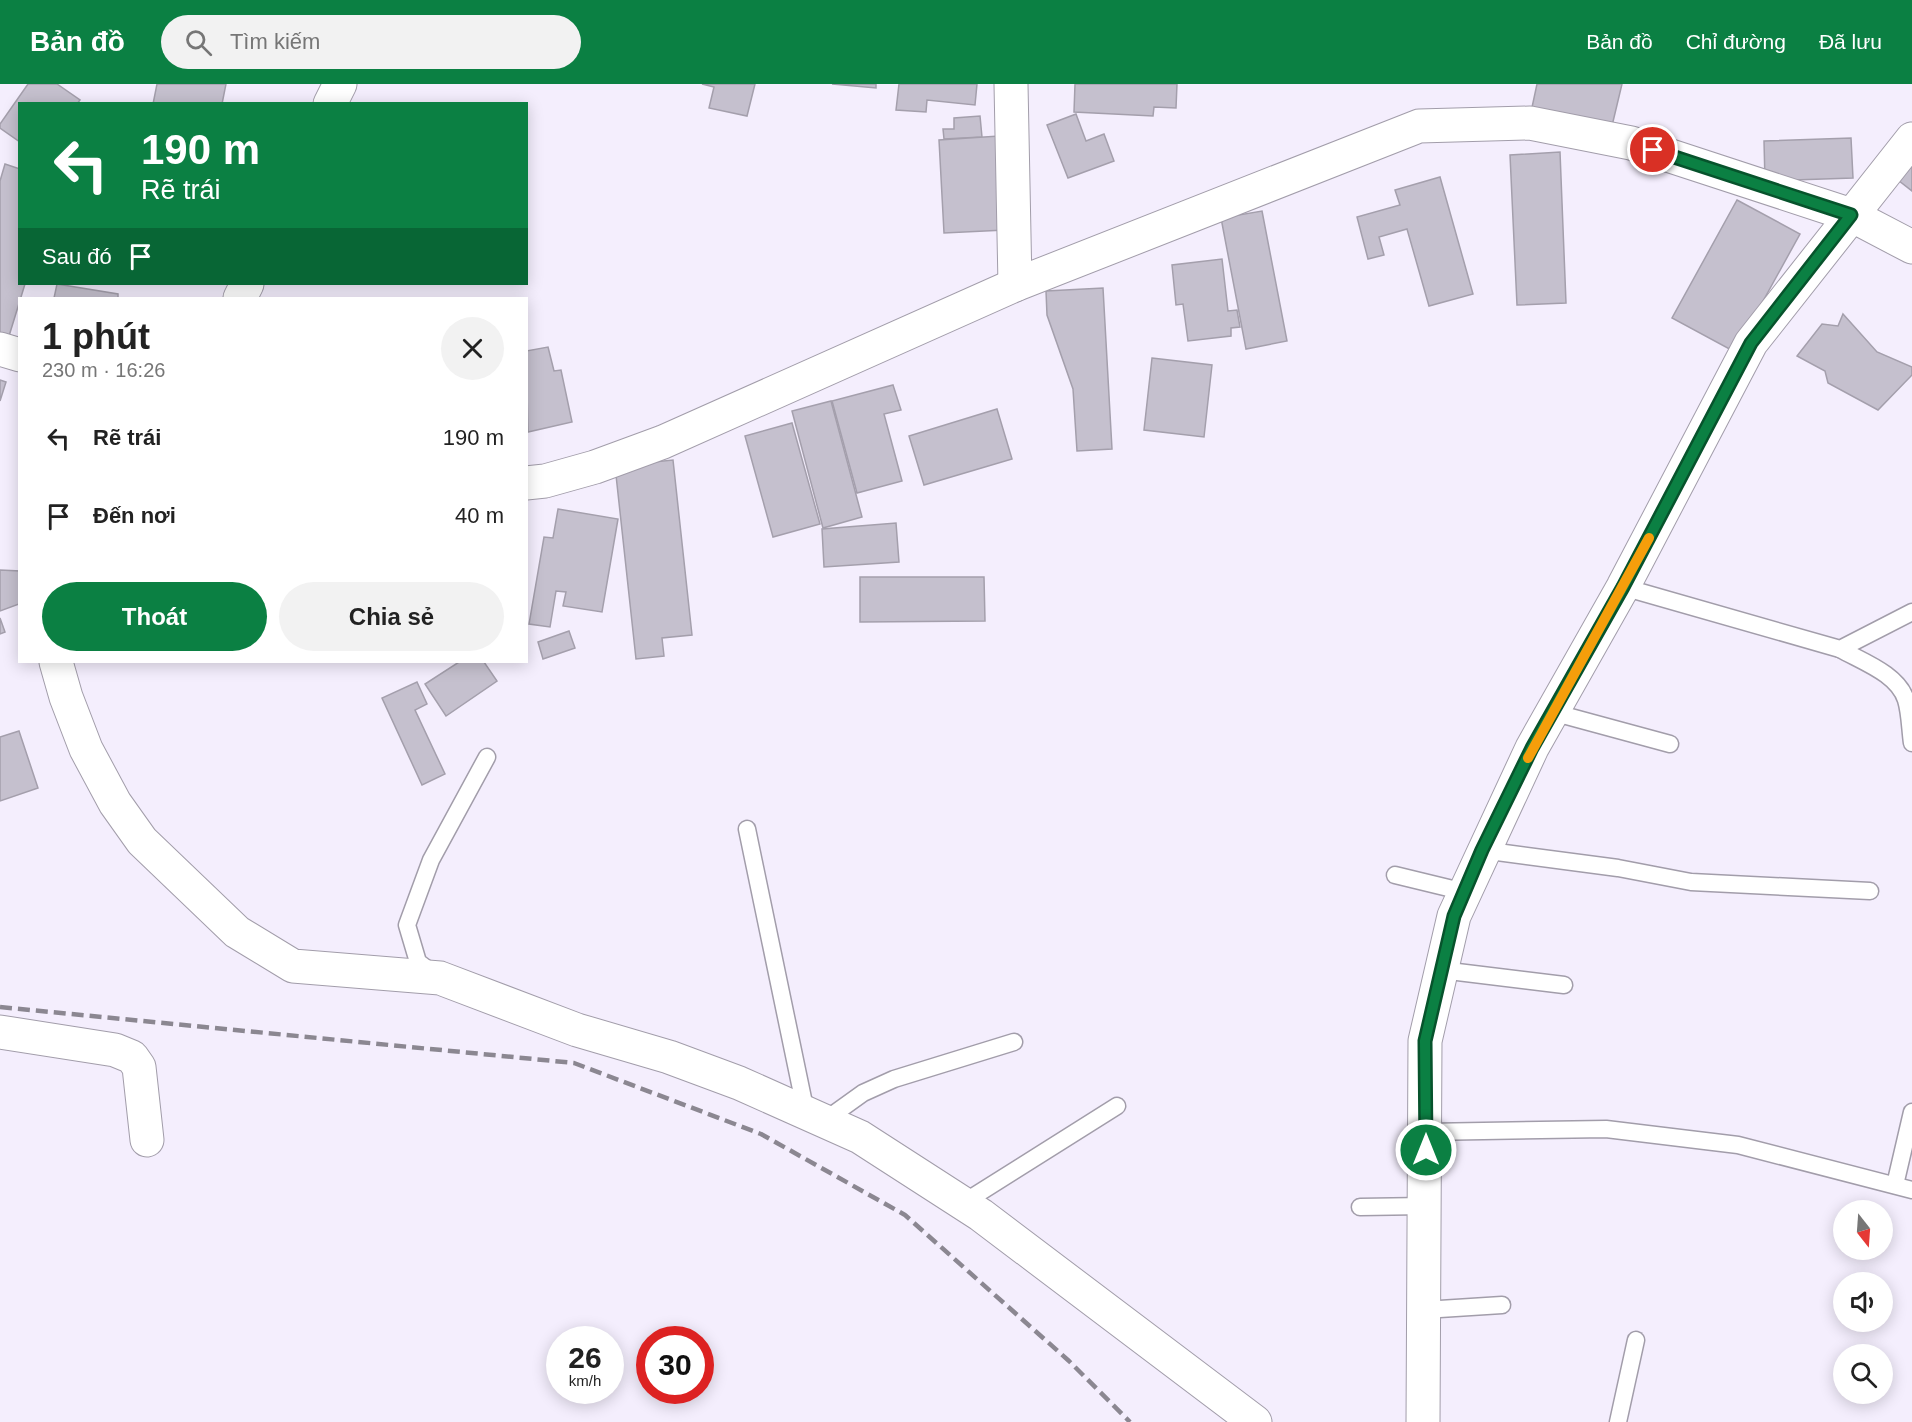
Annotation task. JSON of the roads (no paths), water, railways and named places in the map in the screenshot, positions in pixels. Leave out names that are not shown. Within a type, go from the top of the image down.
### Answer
[{"type":"street","points":[[331,102],[340,84]]},
{"type":"street","points":[[1011,84],[1015,285]]},
{"type":"street","points":[[528,483],[544,481],[595,467],[663,442],[1015,285],[1419,126],[1530,123],[1631,143],[1851,215],[1912,247]]},
{"type":"street","points":[[1423,1422],[1425,1041],[1454,916],[1482,850],[1552,712],[1623,587],[1751,343],[1912,139]]},
{"type":"street","points":[[0,349],[18,354]]},
{"type":"street","points":[[56,663],[66,697],[86,749],[115,803],[142,841],[237,932],[293,966],[440,978],[577,1030],[669,1057],[739,1083],[860,1137],[963,1203],[1060,1273],[1255,1422]]},
{"type":"street","points":[[0,1032],[115,1050],[132,1057],[139,1067],[147,1140]]},
{"type":"lane","points":[[1623,587],[1840,649],[1893,680],[1901,689],[1906,701],[1912,743]]},
{"type":"lane","points":[[1840,649],[1912,612]]},
{"type":"lane","points":[[1552,712],[1670,744]]},
{"type":"lane","points":[[440,978],[418,962],[407,925],[431,860],[487,757]]},
{"type":"lane","points":[[747,829],[815,1117],[894,1079],[1014,1042]]},
{"type":"lane","points":[[1482,850],[1618,868],[1691,882],[1870,891]]},
{"type":"lane","points":[[1395,875],[1465,892]]},
{"type":"lane","points":[[1441,970],[1564,985]]},
{"type":"lane","points":[[963,1203],[1117,1106]]},
{"type":"lane","points":[[1895,1185],[1912,1112]]},
{"type":"lane","points":[[1426,1132],[1606,1129],[1738,1145],[1912,1190]]},
{"type":"lane","points":[[1360,1207],[1425,1206]]},
{"type":"lane","points":[[1424,1310],[1502,1305]]},
{"type":"lane","points":[[1618,1422],[1636,1340]]},
{"type":"railway","points":[[0,1007],[574,1063],[761,1134],[905,1215],[1069,1361],[1130,1422]]}]
